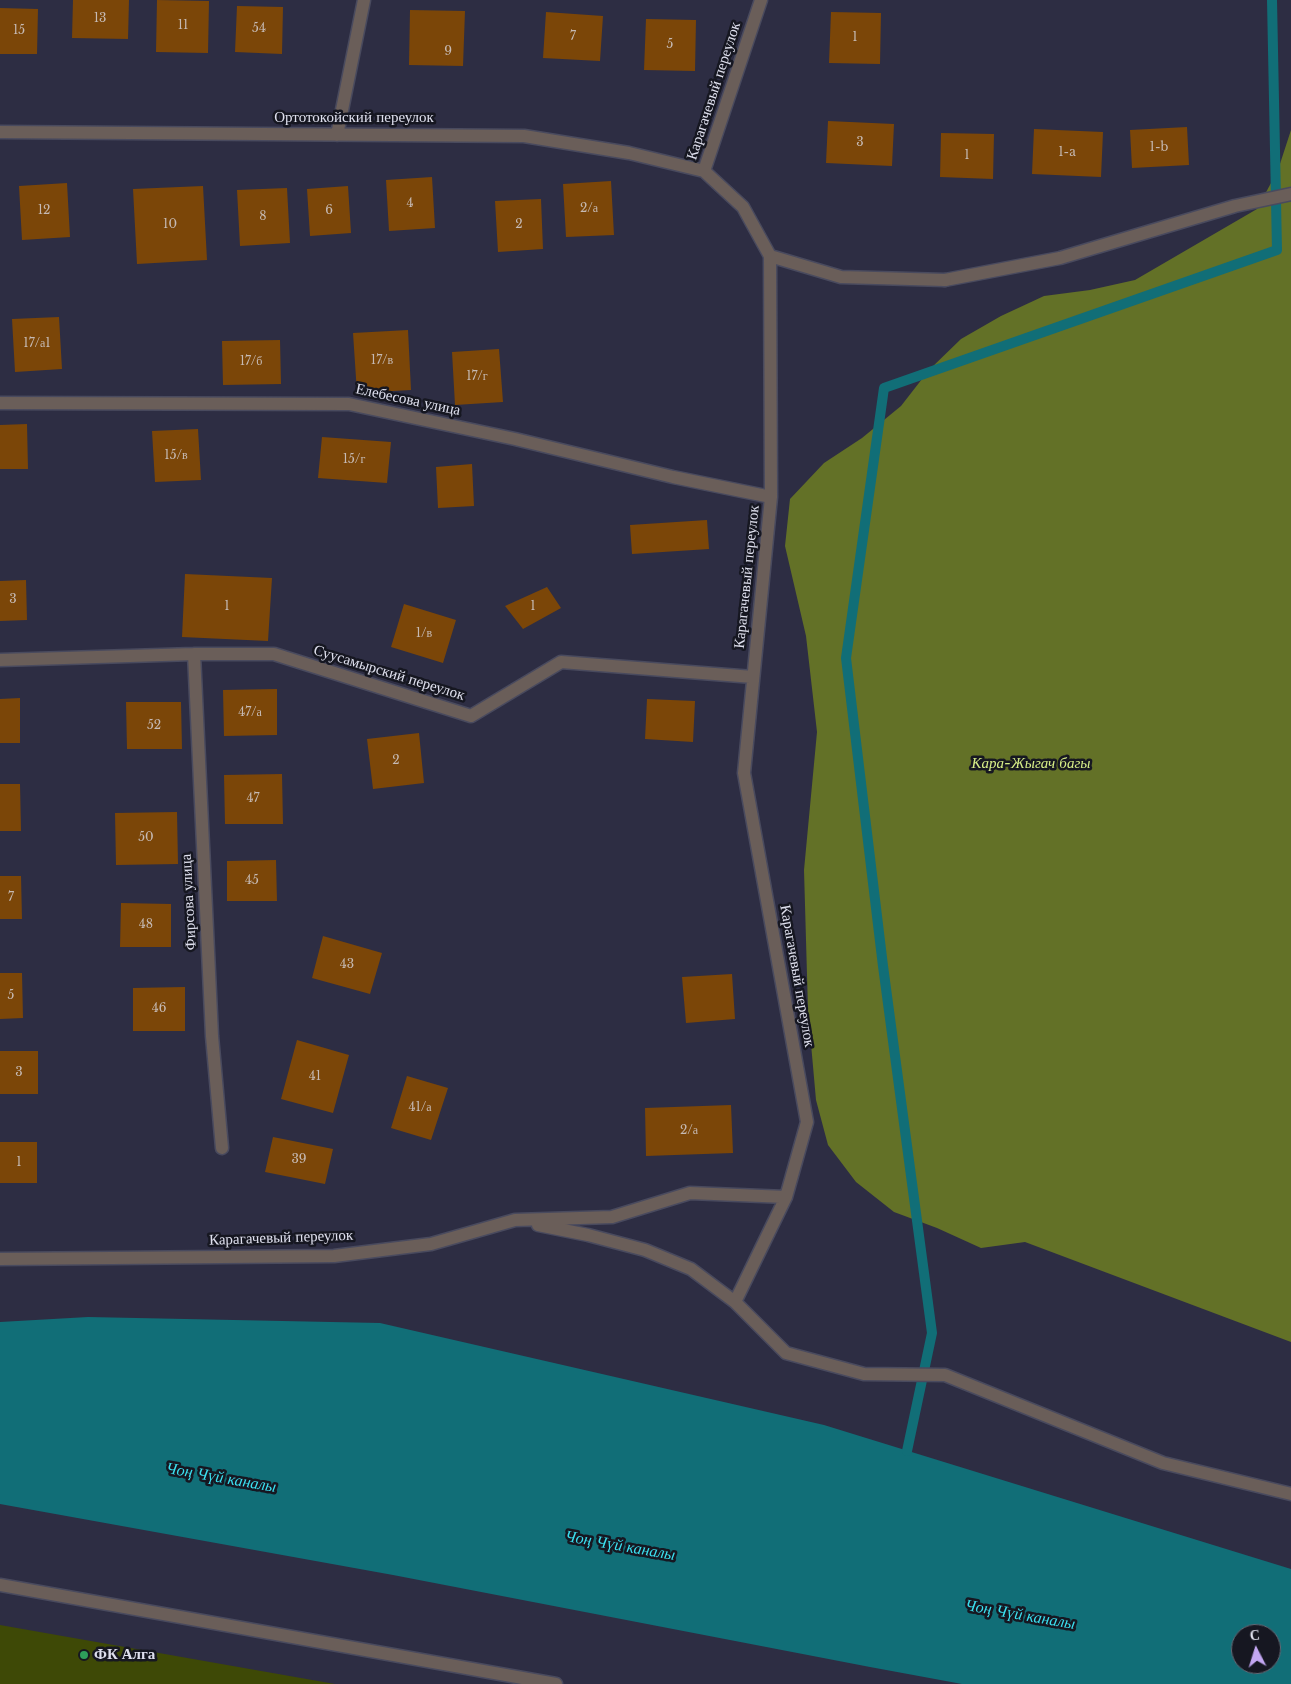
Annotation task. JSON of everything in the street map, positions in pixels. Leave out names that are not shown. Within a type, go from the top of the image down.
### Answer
[{"type":"street","points":[[337,135],[364,0]]},
{"type":"street","name":"Карагачевый переулок","points":[[0,1259],[334,1256],[432,1244],[515,1220],[612,1217],[690,1192],[786,1197],[807,1122],[744,773],[771,496],[770,256],[743,207],[704,171],[760,0]]},
{"type":"street","name":"Ортотокойский переулок","points":[[0,132],[524,136],[629,153],[704,171]]},
{"type":"street","points":[[770,256],[841,277],[945,280],[1060,258],[1235,206],[1291,194]]},
{"type":"street","name":"Елебесова улица","points":[[0,403],[349,404],[515,439],[673,477],[771,496]]},
{"type":"street","name":"Суусамырский переулок","points":[[0,660],[194,654],[274,654],[470,716],[561,662],[753,677]]},
{"type":"street","name":"Фирсова улица","points":[[194,654],[212,1036],[222,1148]]},
{"type":"street","points":[[735,1302],[786,1197]]},
{"type":"street","points":[[515,1220],[588,1234],[645,1250],[691,1269],[735,1302],[786,1353],[864,1374],[945,1375],[1163,1463],[1291,1494]]},
{"type":"street","points":[[0,1585],[556,1684]]},
{"type":"shaded area","name":"ФК Алга","points":[[0,1625],[335,1684],[0,1684]]},
{"type":"green space","name":"Кара-Жыгач багы","points":[[1291,130],[1291,1342],[1025,1242],[981,1248],[937,1228],[894,1212],[856,1182],[828,1145],[816,1100],[808,1010],[804,870],[817,732],[806,636],[785,546],[790,499],[824,463],[862,438],[901,406],[929,370],[961,339],[1001,316],[1044,296],[1090,290],[1135,280],[1257,209],[1278,170]]},
{"type":"water","name":"Чоң Чүй каналы","points":[[88,1317],[380,1323],[824,1425],[1291,1569],[1291,1684],[962,1684],[393,1575],[0,1504],[0,1322]]},
{"type":"building","points":[[73,0],[129,0],[128,39],[72,38]]},
{"type":"building","points":[[157,0],[209,1],[208,53],[156,52]]},
{"type":"building","points":[[237,6],[283,7],[282,54],[235,52]]},
{"type":"building","points":[[0,8],[38,9],[37,54],[0,54]]},
{"type":"building","points":[[410,10],[465,11],[463,66],[409,65]]},
{"type":"building","points":[[546,12],[603,16],[600,61],[543,58]]},
{"type":"building","points":[[831,12],[881,13],[880,64],[829,63]]},
{"type":"building","points":[[646,19],[696,20],[695,71],[644,70]]},
{"type":"building","points":[[828,121],[894,124],[892,166],[826,163]]},
{"type":"building","points":[[1187,127],[1189,165],[1132,168],[1130,130]]},
{"type":"building","points":[[1034,129],[1103,132],[1101,177],[1032,174]]},
{"type":"building","points":[[941,133],[994,134],[993,179],[940,177]]},
{"type":"building","points":[[432,177],[435,228],[389,231],[386,180]]},
{"type":"building","points":[[611,181],[614,235],[566,237],[563,184]]},
{"type":"building","points":[[67,183],[70,237],[22,240],[19,186]]},
{"type":"building","points":[[203,186],[207,260],[137,264],[133,189]]},
{"type":"building","points":[[348,186],[351,233],[310,236],[307,189]]},
{"type":"building","points":[[287,188],[290,243],[240,246],[237,190]]},
{"type":"building","points":[[541,199],[543,249],[498,252],[495,201]]},
{"type":"building","points":[[59,317],[62,369],[15,372],[12,319]]},
{"type":"building","points":[[408,330],[411,390],[357,393],[353,333]]},
{"type":"building","points":[[280,340],[281,384],[223,385],[222,341]]},
{"type":"building","points":[[499,349],[503,402],[455,405],[452,352]]},
{"type":"building","points":[[27,424],[28,469],[0,469],[0,425]]},
{"type":"building","points":[[198,429],[201,480],[155,482],[152,431]]},
{"type":"building","points":[[322,437],[391,442],[387,483],[318,478]]},
{"type":"building","points":[[472,464],[474,506],[438,508],[436,467]]},
{"type":"building","points":[[707,520],[709,549],[632,554],[630,525]]},
{"type":"building","points":[[185,574],[272,578],[268,641],[182,637]]},
{"type":"building","points":[[26,580],[27,620],[0,621],[0,581]]},
{"type":"building","points":[[547,587],[561,608],[523,629],[505,606]]},
{"type":"building","points":[[404,604],[456,620],[443,663],[391,647]]},
{"type":"building","points":[[277,689],[277,735],[224,736],[223,690]]},
{"type":"building","points":[[20,698],[20,743],[0,743],[0,699]]},
{"type":"building","points":[[647,699],[695,701],[693,742],[645,739]]},
{"type":"building","points":[[126,702],[181,702],[182,749],[127,749]]},
{"type":"building","points":[[419,733],[424,783],[373,789],[367,739]]},
{"type":"building","points":[[282,774],[283,824],[225,824],[224,775]]},
{"type":"building","points":[[0,784],[20,784],[21,831],[0,831]]},
{"type":"building","points":[[177,812],[178,864],[116,865],[115,813]]},
{"type":"building","points":[[276,860],[277,901],[227,901],[227,861]]},
{"type":"building","points":[[0,876],[21,876],[22,919],[0,919]]},
{"type":"building","points":[[121,903],[171,904],[171,947],[120,947]]},
{"type":"building","points":[[323,936],[382,953],[370,994],[312,978]]},
{"type":"building","points":[[0,973],[22,973],[23,1018],[0,1019]]},
{"type":"building","points":[[732,974],[735,1019],[686,1023],[682,977]]},
{"type":"building","points":[[185,987],[185,1031],[133,1031],[133,988]]},
{"type":"building","points":[[297,1040],[349,1055],[333,1113],[281,1099]]},
{"type":"building","points":[[0,1051],[38,1051],[38,1094],[0,1094]]},
{"type":"building","points":[[407,1076],[448,1088],[431,1140],[391,1128]]},
{"type":"building","points":[[731,1105],[733,1153],[646,1156],[645,1108]]},
{"type":"building","points":[[273,1137],[333,1149],[325,1184],[265,1172]]},
{"type":"building","points":[[0,1142],[37,1142],[37,1183],[0,1183]]},
{"type":"waterway","points":[[907,1451],[932,1333],[883,966],[846,658],[884,388],[1277,250],[1272,0]]},
{"type":"place","name":"ФК Алга","points":[[84,1655]]}]
